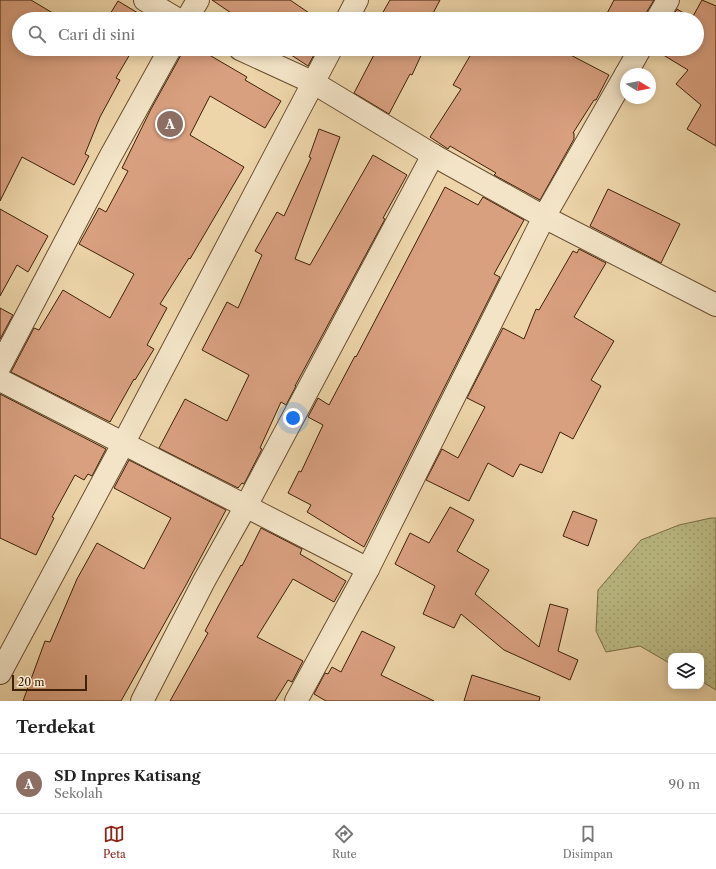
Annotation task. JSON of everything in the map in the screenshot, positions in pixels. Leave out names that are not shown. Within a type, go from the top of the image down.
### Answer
[{"type":"street","points":[[145,0],[165,12]]},
{"type":"street","points":[[191,12],[198,0]]},
{"type":"street","points":[[351,12],[357,0]]},
{"type":"street","points":[[661,12],[668,0]]},
{"type":"street","points":[[0,366],[106,164],[166,56]]},
{"type":"street","points":[[255,56],[314,83],[433,155],[544,217],[716,305]]},
{"type":"street","points":[[0,673],[123,444],[328,56]]},
{"type":"street","points":[[629,68],[636,56]]},
{"type":"street","points":[[296,701],[368,569],[544,217],[620,84]]},
{"type":"street","points":[[142,701],[204,581],[246,506],[433,155]]},
{"type":"street","points":[[0,380],[368,569]]},
{"type":"green space","points":[[716,518],[716,690],[704,683],[704,653],[668,653],[668,662],[640,646],[606,652],[596,631],[598,590],[641,540],[679,525]]},
{"type":"building","points":[[0,0],[31,0],[51,12],[12,12],[12,56],[129,56],[116,78],[120,80],[100,117],[85,154],[89,156],[74,185],[22,157],[0,201]]},
{"type":"building","points":[[212,0],[290,0],[308,12],[230,12]]},
{"type":"building","points":[[390,0],[440,0],[434,12],[383,12]]},
{"type":"building","points":[[614,0],[654,0],[647,12],[608,12]]},
{"type":"building","points":[[702,0],[716,6],[716,146],[687,129],[701,105],[676,84],[688,70],[665,56],[704,56],[704,12],[695,12]]},
{"type":"building","points":[[118,1],[136,12],[111,12]]},
{"type":"building","points":[[677,9],[682,12],[675,12]]},
{"type":"building","points":[[180,56],[211,56],[247,77],[245,80],[281,101],[265,128],[210,96],[190,135],[244,167],[190,259],[189,258],[160,304],[167,308],[147,345],[154,349],[135,380],[134,379],[110,422],[11,372],[34,328],[39,330],[63,290],[110,318],[134,274],[79,244],[99,208],[106,212],[128,171],[122,168],[151,109]]},
{"type":"building","points":[[293,56],[313,56],[308,66]]},
{"type":"building","points":[[373,56],[421,56],[412,75],[410,74],[389,114],[354,93]]},
{"type":"building","points":[[470,56],[572,56],[609,75],[596,100],[594,100],[573,133],[574,139],[540,200],[494,175],[496,173],[450,146],[448,149],[430,137],[461,89],[453,85]]},
{"type":"building","points":[[319,129],[340,137],[295,259],[310,265],[373,155],[407,175],[383,218],[385,219],[286,405],[281,402],[260,448],[262,449],[244,484],[242,483],[238,488],[159,448],[185,399],[227,421],[249,375],[202,350],[227,302],[238,308],[262,255],[255,251],[277,212],[284,216],[311,158],[309,157]]},
{"type":"building","points":[[445,187],[478,205],[483,197],[524,220],[494,274],[500,277],[364,547],[307,512],[311,505],[288,493],[299,471],[301,472],[323,425],[308,417],[318,398],[329,405],[355,356],[356,357]]},
{"type":"building","points":[[608,189],[680,224],[661,263],[590,226]]},
{"type":"building","points":[[0,209],[48,236],[28,272],[17,265],[0,296]]},
{"type":"building","points":[[579,249],[606,263],[574,317],[614,341],[591,380],[601,386],[573,439],[560,432],[542,473],[520,464],[513,477],[488,463],[469,501],[426,480],[442,449],[458,458],[485,407],[467,398],[503,328],[524,339],[536,309],[539,310],[573,251],[577,253]]},
{"type":"building","points":[[0,308],[13,315],[0,339]]},
{"type":"building","points":[[0,394],[106,449],[92,476],[88,474],[84,480],[75,475],[52,517],[54,518],[36,555],[0,538]]},
{"type":"building","points":[[129,460],[226,510],[121,701],[23,701],[45,641],[50,642],[77,579],[97,543],[144,569],[171,518],[114,488]]},
{"type":"building","points":[[450,507],[474,520],[457,551],[489,570],[475,594],[539,647],[550,604],[568,609],[558,651],[578,660],[570,680],[504,650],[461,614],[454,628],[423,614],[435,586],[395,564],[410,533],[429,543]]},
{"type":"building","points":[[573,511],[597,520],[588,546],[563,536]]},
{"type":"building","points":[[261,528],[302,549],[300,554],[346,581],[334,602],[293,579],[257,637],[303,661],[292,682],[288,680],[275,701],[170,701],[208,633],[205,631],[241,565],[242,566]]},
{"type":"building","points":[[362,631],[395,647],[381,675],[434,701],[326,701],[314,694],[325,673],[328,674],[332,667],[341,672]]},
{"type":"building","points":[[472,675],[540,697],[539,701],[464,701]]},
{"type":"place","name":"SD Inpres Katisang","points":[[170,124]]}]
